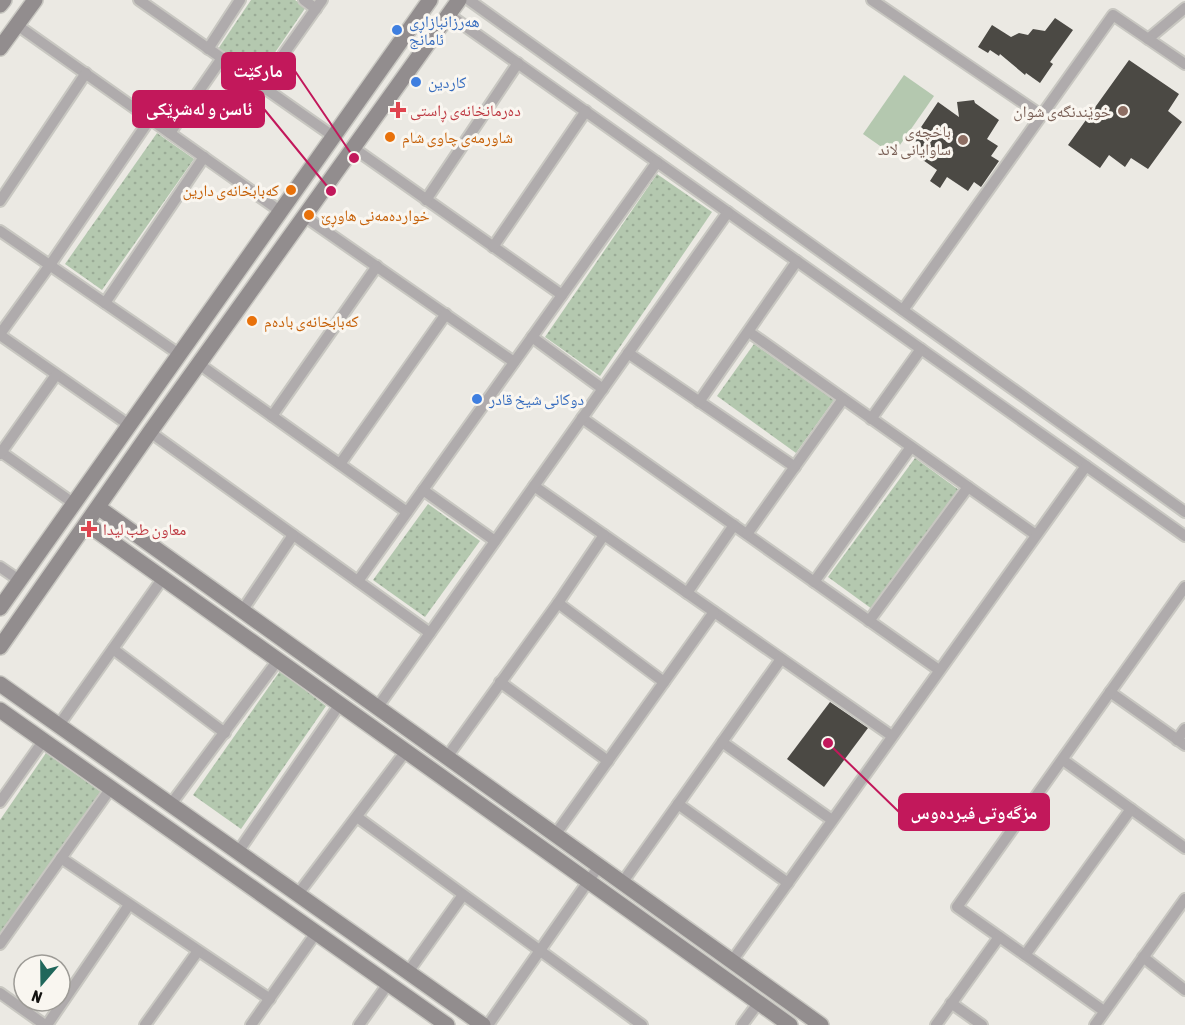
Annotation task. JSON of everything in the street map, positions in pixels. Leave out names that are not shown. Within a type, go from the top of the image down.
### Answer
[{"type":"street","points":[[0,5],[4,0]]},
{"type":"street","points":[[0,48],[35,0]]},
{"type":"street","points":[[140,0],[333,136]]},
{"type":"street","points":[[208,48],[240,0]]},
{"type":"street","points":[[261,86],[319,4],[304,0]]},
{"type":"street","points":[[0,608],[430,0]]},
{"type":"street","points":[[0,647],[352,147],[459,0]]},
{"type":"street","points":[[469,0],[1185,512]]},
{"type":"street","points":[[872,0],[1041,115]]},
{"type":"street","points":[[1148,39],[1185,8]]},
{"type":"street","points":[[448,14],[1185,536]]},
{"type":"street","points":[[903,310],[1113,15],[1185,64]]},
{"type":"street","points":[[17,25],[280,211]]},
{"type":"street","points":[[170,133],[222,58]]},
{"type":"street","points":[[426,200],[518,63]]},
{"type":"street","points":[[0,201],[86,73]]},
{"type":"street","points":[[493,247],[585,111]]},
{"type":"street","points":[[129,426],[0,335],[150,119]]},
{"type":"street","points":[[352,147],[562,295]]},
{"type":"street","points":[[105,303],[204,157]]},
{"type":"street","points":[[358,581],[657,162]]},
{"type":"street","points":[[705,196],[718,178]]},
{"type":"street","points":[[377,708],[728,212]]},
{"type":"street","points":[[304,216],[514,362]]},
{"type":"street","points":[[0,231],[179,354]]},
{"type":"street","points":[[699,402],[797,261]]},
{"type":"street","points":[[272,416],[377,266]]},
{"type":"street","points":[[210,310],[228,323]]},
{"type":"street","points":[[340,464],[446,314]]},
{"type":"street","points":[[749,332],[1036,536]]},
{"type":"street","points":[[532,337],[603,389]]},
{"type":"street","points":[[871,419],[921,349]]},
{"type":"street","points":[[628,353],[795,467]]},
{"type":"street","points":[[199,364],[408,512]]},
{"type":"street","points":[[56,375],[1,453],[73,503]]},
{"type":"street","points":[[747,534],[843,399]]},
{"type":"street","points":[[582,418],[939,670]]},
{"type":"street","points":[[150,432],[430,633]]},
{"type":"street","points":[[813,582],[911,447]]},
{"type":"street","points":[[732,961],[1086,466]]},
{"type":"street","points":[[1132,498],[1142,482]]},
{"type":"street","points":[[534,486],[892,736]]},
{"type":"street","points":[[869,621],[968,487]]},
{"type":"street","points":[[423,490],[495,541]]},
{"type":"street","points":[[99,508],[821,1025]]},
{"type":"street","points":[[87,524],[790,1025]]},
{"type":"street","points":[[687,593],[734,525]]},
{"type":"street","points":[[242,611],[293,535]]},
{"type":"street","points":[[447,758],[604,535]]},
{"type":"street","points":[[0,567],[19,580]]},
{"type":"street","points":[[59,725],[163,578]]},
{"type":"street","points":[[1104,1011],[957,907],[1185,587]]},
{"type":"street","points":[[558,603],[664,682]]},
{"type":"street","points":[[555,835],[714,612]]},
{"type":"street","points":[[113,650],[225,733]]},
{"type":"street","points":[[622,883],[781,659]]},
{"type":"street","points":[[171,804],[278,660]]},
{"type":"street","points":[[500,682],[608,760]]},
{"type":"street","points":[[0,684],[485,1025],[599,866]]},
{"type":"street","points":[[1110,692],[1181,742],[1185,729]]},
{"type":"street","points":[[238,852],[340,704]]},
{"type":"street","points":[[0,710],[447,1025]]},
{"type":"street","points":[[0,802],[44,741]]},
{"type":"street","points":[[722,742],[832,820]]},
{"type":"street","points":[[298,894],[406,751]]},
{"type":"street","points":[[1063,760],[1185,848]]},
{"type":"street","points":[[0,944],[111,788]]},
{"type":"street","points":[[678,804],[788,883]]},
{"type":"street","points":[[1025,955],[1131,809]]},
{"type":"street","points":[[357,817],[642,1025]]},
{"type":"street","points":[[61,858],[270,999]]},
{"type":"street","points":[[408,972],[464,895]]},
{"type":"street","points":[[1095,1025],[1185,899]]},
{"type":"street","points":[[0,993],[46,1025],[129,905]]},
{"type":"street","points":[[251,1025],[316,933]]},
{"type":"street","points":[[936,1025],[999,937]]},
{"type":"street","points":[[354,960],[366,942]]},
{"type":"street","points":[[145,1025],[198,951]]},
{"type":"street","points":[[1143,957],[1185,990]]},
{"type":"street","points":[[359,1025],[388,984]]},
{"type":"street","points":[[742,1025],[759,1002]]},
{"type":"street","points":[[951,1003],[982,1025]]},
{"type":"green space","points":[[251,0],[295,0],[306,7],[259,76],[218,49]]},
{"type":"green space","points":[[904,75],[934,96],[893,155],[863,134]]},
{"type":"green space","points":[[157,133],[194,159],[102,290],[65,264]]},
{"type":"green space","points":[[657,174],[712,212],[600,376],[545,337]]},
{"type":"green space","points":[[754,344],[834,400],[796,453],[717,396]]},
{"type":"green space","points":[[915,458],[959,490],[872,609],[828,577]]},
{"type":"green space","points":[[428,504],[480,541],[425,617],[373,580]]},
{"type":"green space","points":[[280,671],[326,706],[241,829],[193,795]]},
{"type":"green space","points":[[46,753],[101,792],[0,935],[0,820]]},
{"type":"building","points":[[1055,18],[1073,30],[1050,62],[1053,64],[1040,83],[1026,73],[1025,75],[1000,54],[999,56],[990,50],[988,53],[978,47],[992,25],[1011,37],[1019,33],[1028,35],[1033,29],[1045,31]]},
{"type":"building","points":[[1129,60],[1179,94],[1168,111],[1182,122],[1148,169],[1131,158],[1125,167],[1109,155],[1100,168],[1068,145]]},
{"type":"building","points":[[974,100],[999,120],[987,139],[998,146],[991,156],[999,161],[981,187],[974,182],[968,191],[947,177],[940,188],[930,181],[937,170],[913,153],[919,144],[913,139],[938,102],[959,117],[957,102]]},
{"type":"building","points":[[830,702],[868,728],[824,787],[787,759]]},
{"type":"place","name":"هەرزانبازاڕی ئامانج","points":[[397,30]]},
{"type":"place","name":"كاردين","points":[[416,82]]},
{"type":"place","name":"دەرمانخانەی ڕاستی","points":[[398,110]]},
{"type":"place","name":"خوێندنگەی شوان","points":[[1123,111]]},
{"type":"place","name":"شاورمەی چاوی شام","points":[[390,137]]},
{"type":"place","name":"باخچەی ساوایانی لاند","points":[[963,140]]},
{"type":"place","name":"مارکێت","points":[[354,158]]},
{"type":"place","name":"کەبابخانەی دارین","points":[[291,190]]},
{"type":"place","name":"ئاسن و لەشڕێکی","points":[[331,191]]},
{"type":"place","name":"خواردەمەنی هاوڕێ","points":[[309,215]]},
{"type":"place","name":"کەبابخانەی بادەم","points":[[252,321]]},
{"type":"place","name":"دوکانی شیخ قادر","points":[[477,399]]},
{"type":"place","name":"معاون طب لیدا","points":[[89,529]]},
{"type":"place","name":"مزگە‌وتی فیردە‌وس","points":[[828,743]]}]
